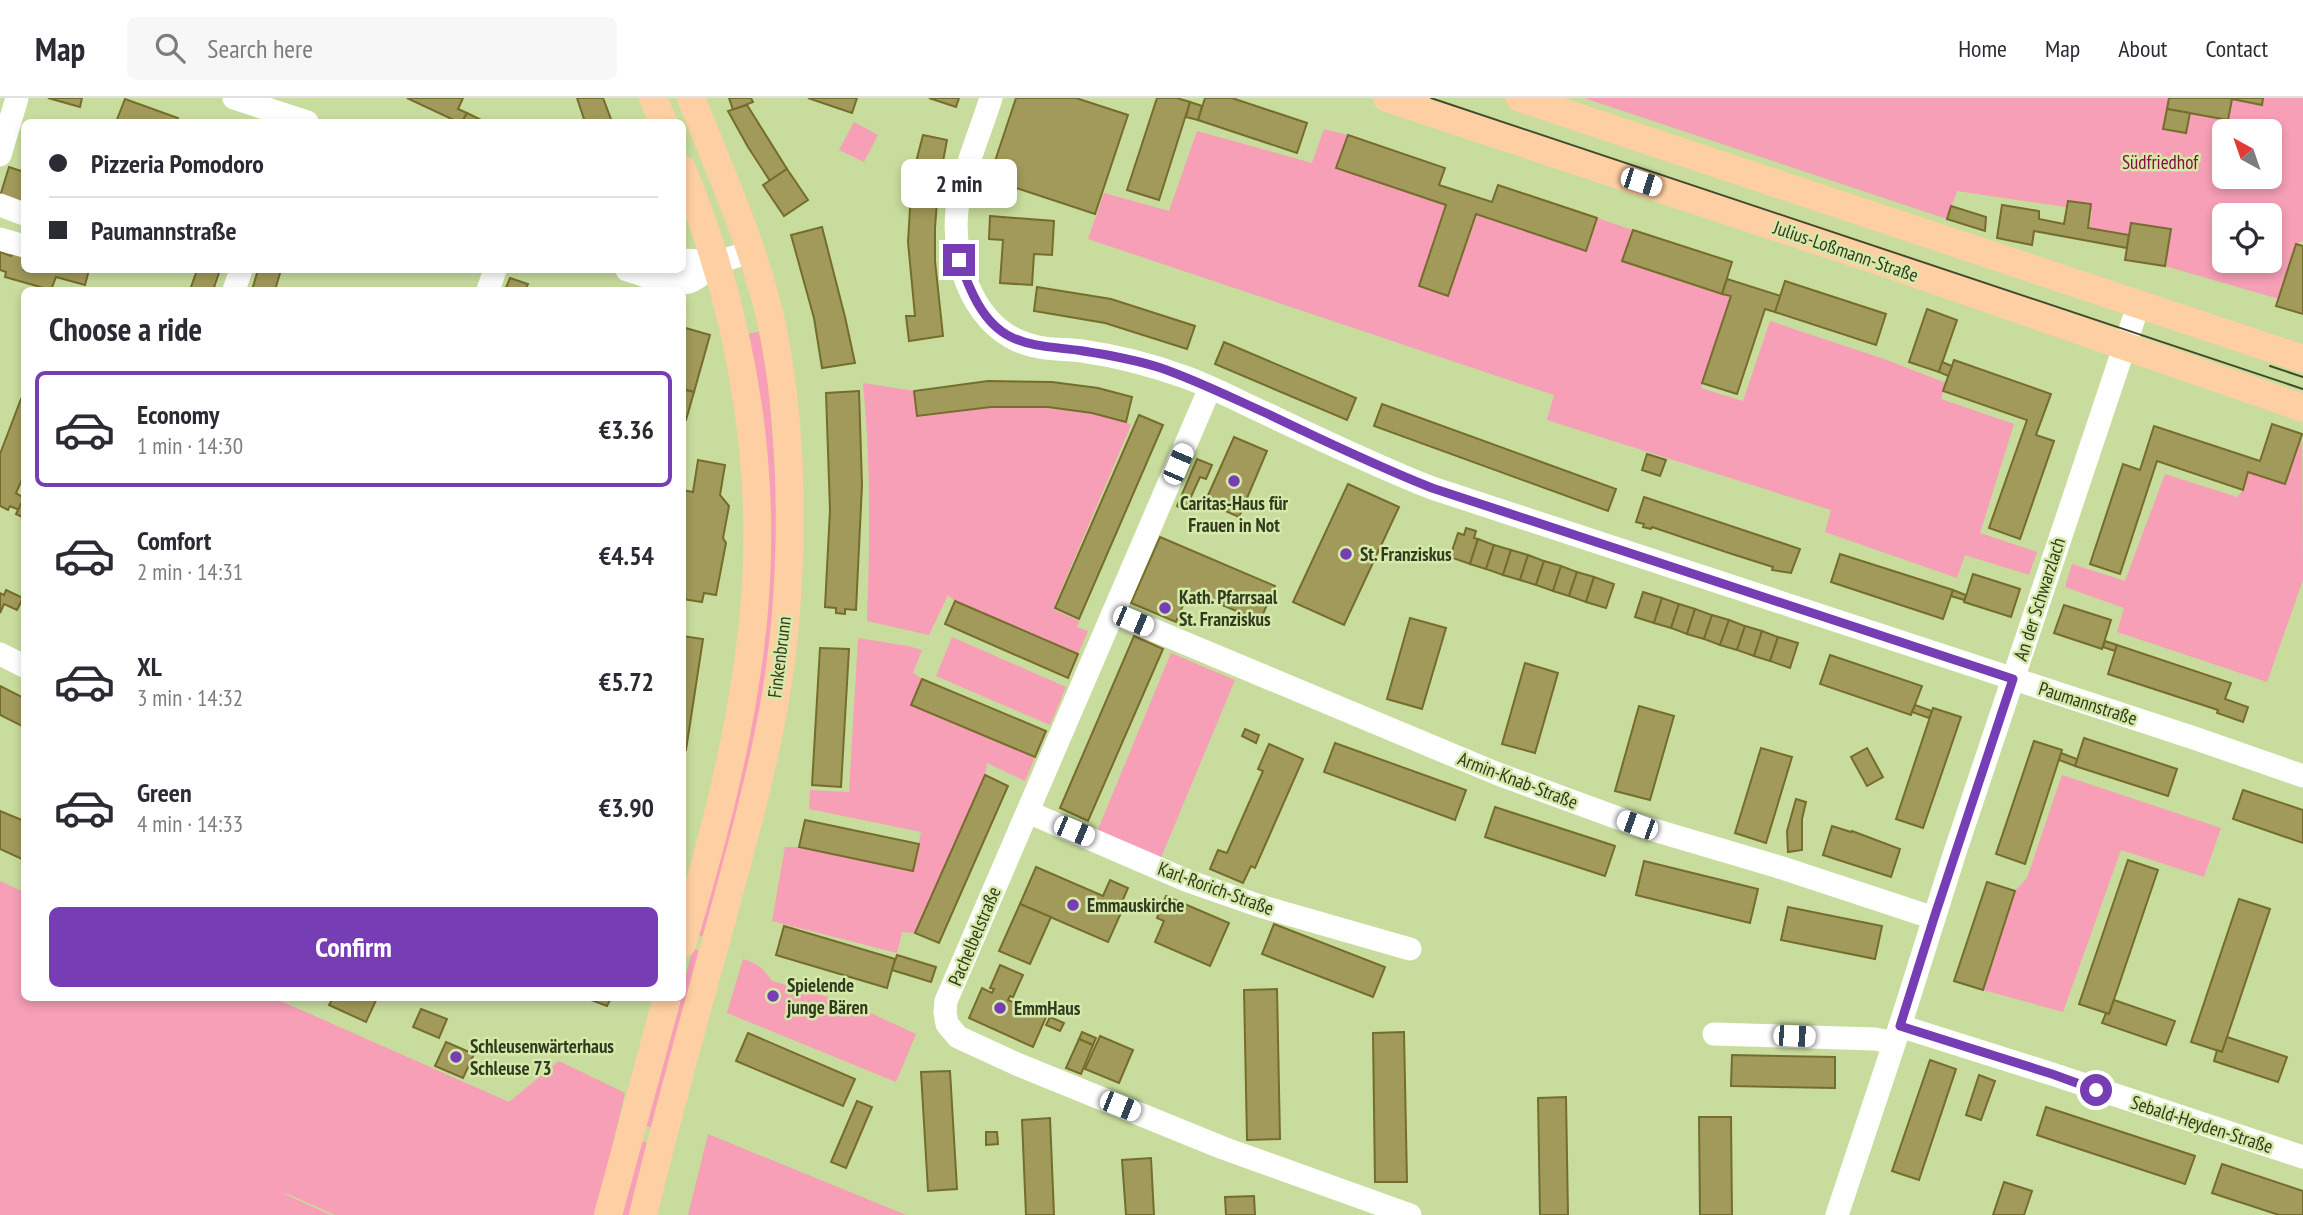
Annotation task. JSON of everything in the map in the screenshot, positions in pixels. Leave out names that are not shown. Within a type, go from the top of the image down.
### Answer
[{"type":"main road","points":[[653,98],[662,119]]},
{"type":"main road","name":"Finkenbrunn","points":[[643,1215],[753,800],[774,704],[781,655],[789,539],[787,441],[772,330],[751,252],[691,98]]},
{"type":"main road","name":"Julius-Loßmann-Straße","points":[[1387,98],[1888,264],[2303,408]]},
{"type":"main road","points":[[1520,98],[2303,359]]},
{"type":"main road","name":"Finkenbrunn","points":[[686,179],[718,262],[740,352],[752,427],[757,489],[756,576],[749,654],[736,732],[686,929]]},
{"type":"main road","points":[[608,1215],[666,1001]]},
{"type":"street","points":[[0,155],[17,98]]},
{"type":"street","points":[[234,98],[292,119]]},
{"type":"street","name":"Paumannstraße","points":[[991,98],[957,210],[959,260],[977,304],[992,323],[1008,336],[1034,346],[1083,351],[1150,365],[1210,387],[1432,488],[2303,776]]},
{"type":"street","points":[[0,205],[21,213]]},
{"type":"street","points":[[0,239],[21,245]]},
{"type":"street","points":[[641,273],[654,279],[691,282],[718,262],[751,252]]},
{"type":"street","points":[[686,260],[718,262]]},
{"type":"street","name":"An der Schwarzlach","points":[[1837,1215],[2139,303]]},
{"type":"street","name":"Pachelbelstraße","points":[[1210,387],[946,1001],[944,1012],[947,1024],[958,1037],[1019,1065],[1223,1148],[1410,1215]]},
{"type":"street","name":"Armin-Knab-Straße","points":[[1113,612],[1498,774],[1637,825],[1779,867],[1934,918]]},
{"type":"street","points":[[0,654],[21,664]]},
{"type":"street","name":"Karl-Rorich-Straße","points":[[1028,812],[1200,885],[1260,906],[1410,948]]},
{"type":"street","points":[[1714,1034],[1875,1039],[1897,1035]]},
{"type":"street","name":"Sebald-Heyden-Straße","points":[[1897,1035],[2303,1157]]},
{"type":"green space","name":"Südfriedhof","points":[[1584,98],[2303,98],[2303,241],[2295,244],[2279,299],[2165,266],[2171,229],[2131,223],[2127,241],[2088,235],[2092,211],[1957,191],[1947,219]]},
{"type":"green space","points":[[854,122],[878,135],[864,162],[839,150]]},
{"type":"green space","points":[[1324,129],[1348,135],[1337,168],[1446,205],[1419,286],[1448,296],[1476,214],[1586,250],[1597,218],[1633,230],[1623,261],[1731,296],[1701,388],[1743,401],[1770,321],[1946,383],[1941,399],[2014,424],[1980,533],[2037,552],[2029,575],[1965,555],[1957,578],[1825,532],[1831,510],[1547,420],[1554,395],[1088,239],[1104,193],[1169,211],[1197,131],[1312,163]]},
{"type":"green space","points":[[761,331],[768,373],[779,529],[770,651],[748,776],[705,937],[697,935],[740,774],[747,334]]},
{"type":"green space","points":[[863,383],[914,391],[918,416],[986,408],[1032,407],[1078,410],[1131,425],[1053,609],[1079,621],[1077,627],[1088,631],[1078,654],[955,601],[948,595],[929,635],[867,621],[869,502]]},
{"type":"green space","points":[[2302,434],[2303,580],[2267,682],[2117,632],[2124,608],[2065,587],[2072,564],[2125,581],[2165,474],[2237,497],[2243,490],[2248,472],[2285,484]]},
{"type":"green space","points":[[952,637],[1066,687],[1050,725],[936,676]]},
{"type":"green space","points":[[858,638],[922,650],[913,673],[922,679],[912,705],[1035,757],[1025,781],[987,763],[985,775],[915,933],[902,932],[897,953],[772,921],[785,847],[799,847],[913,871],[921,832],[809,809],[810,790],[849,792]]},
{"type":"green space","points":[[1171,653],[1235,680],[1160,860],[1096,834]]},
{"type":"green space","points":[[2062,775],[2221,828],[2204,877],[2121,850],[2063,1012],[1983,990],[2015,891],[2027,878]]},
{"type":"green space","points":[[0,881],[21,891],[21,1001],[281,1001],[509,1102],[559,1061],[625,1093],[596,1215],[335,1215],[282,1193],[331,1215],[0,1215]]},
{"type":"green space","points":[[693,949],[701,951],[653,1128],[643,1125],[678,1001],[686,1001],[686,974]]},
{"type":"green space","points":[[743,959],[760,967],[772,981],[849,1003],[916,1034],[896,1082],[727,1013]]},
{"type":"green space","points":[[708,1134],[906,1215],[688,1215]]},
{"type":"green space","points":[[638,1140],[649,1143],[632,1215],[620,1215]]},
{"type":"building","points":[[48,98],[82,98],[80,107]]},
{"type":"building","points":[[407,98],[463,98],[458,109],[467,113],[464,119],[452,119]]},
{"type":"building","points":[[577,98],[603,98],[611,119],[584,119]]},
{"type":"building","points":[[729,98],[751,98],[753,102],[733,110]]},
{"type":"building","points":[[808,98],[857,98],[852,113]]},
{"type":"building","points":[[929,98],[959,98],[956,107]]},
{"type":"building","points":[[1016,98],[1076,98],[1128,115],[1095,214],[989,179]]},
{"type":"building","points":[[1157,98],[1177,98],[1190,102],[1159,200],[1127,190]]},
{"type":"building","points":[[1205,98],[1232,98],[1307,123],[1297,153],[1198,120]]},
{"type":"building","points":[[2169,98],[2263,98],[2262,105],[2232,99],[2228,119],[2167,109]]},
{"type":"building","points":[[125,99],[178,118],[178,119],[117,119]]},
{"type":"building","points":[[1190,102],[1202,106],[1198,120],[1186,117]]},
{"type":"building","points":[[747,105],[787,169],[770,181],[728,111]]},
{"type":"building","points":[[2167,109],[2190,113],[2186,133],[2163,129]]},
{"type":"building","points":[[467,113],[479,119],[464,119]]},
{"type":"building","points":[[923,135],[947,140],[938,188],[935,228],[935,261],[943,336],[909,341],[906,316],[915,316],[908,242],[910,209],[915,166]]},
{"type":"building","points":[[1348,135],[1445,168],[1439,185],[1492,202],[1498,185],[1597,218],[1586,251],[1476,214],[1448,296],[1419,286],[1446,205],[1336,168]]},
{"type":"building","points":[[9,167],[21,171],[21,202],[0,196]]},
{"type":"building","points":[[787,169],[808,200],[784,216],[763,185]]},
{"type":"building","points":[[2068,201],[2091,204],[2088,228],[2129,235],[2127,248],[2034,231],[2032,245],[1997,238],[2002,205],[2039,211],[2039,219],[2064,224]]},
{"type":"building","points":[[1951,206],[1986,217],[1985,231],[1947,219]]},
{"type":"building","points":[[990,216],[1054,221],[1052,255],[1034,254],[1032,285],[1000,283],[1003,240],[989,239]]},
{"type":"building","points":[[2131,223],[2171,229],[2165,266],[2125,260]]},
{"type":"building","points":[[822,227],[855,363],[822,368],[814,318],[791,235]]},
{"type":"building","points":[[1633,230],[1732,262],[1722,294],[1622,261]]},
{"type":"building","points":[[2296,244],[2303,246],[2303,314],[2276,306]]},
{"type":"building","points":[[0,252],[11,256],[13,252],[21,254],[21,273],[88,273],[85,285],[56,277],[52,287],[40,287],[5,277],[6,272],[0,270]]},
{"type":"building","points":[[196,273],[219,273],[214,287],[191,287]]},
{"type":"building","points":[[257,273],[280,273],[276,287],[253,287]]},
{"type":"building","points":[[510,278],[528,284],[526,287],[506,287]]},
{"type":"building","points":[[1727,279],[1781,296],[1775,312],[1765,309],[1737,394],[1702,383],[1731,296],[1722,294]]},
{"type":"building","points":[[1785,281],[1886,314],[1876,345],[1775,312]]},
{"type":"building","points":[[1037,287],[1111,299],[1195,326],[1187,349],[1105,323],[1034,311]]},
{"type":"building","points":[[1927,309],[1957,320],[1939,372],[1909,362]]},
{"type":"building","points":[[686,328],[710,335],[694,392],[686,390]]},
{"type":"building","points":[[1224,342],[1356,398],[1347,420],[1215,364]]},
{"type":"building","points":[[1954,360],[2051,394],[2036,435],[2054,441],[2020,539],[1989,528],[2027,420],[1943,391]]},
{"type":"building","points":[[1942,362],[1952,366],[1948,376],[1939,372]]},
{"type":"building","points":[[988,381],[1052,382],[1098,388],[1132,397],[1126,422],[1092,413],[1048,407],[991,407],[917,416],[914,391]]},
{"type":"building","points":[[686,390],[694,392],[686,420]]},
{"type":"building","points":[[859,391],[862,485],[856,610],[845,609],[845,614],[836,613],[836,608],[825,607],[830,510],[826,393]]},
{"type":"building","points":[[21,399],[21,482],[16,493],[21,496],[19,510],[10,506],[8,510],[0,506],[0,454]]},
{"type":"building","points":[[1382,404],[1616,489],[1608,511],[1374,426]]},
{"type":"building","points":[[1139,415],[1163,425],[1079,619],[1055,608]]},
{"type":"building","points":[[2272,424],[2302,434],[2285,484],[2248,472],[2243,490],[2157,461],[2120,574],[2090,564],[2123,464],[2140,470],[2154,426],[2260,461]]},
{"type":"building","name":"Caritas-Haus für Frauen in Not","points":[[1234,437],[1267,451],[1239,517],[1205,502]]},
{"type":"building","points":[[1647,454],[1666,460],[1660,476],[1642,470]]},
{"type":"building","points":[[1197,459],[1212,465],[1206,479],[1200,477],[1185,510],[1177,506]]},
{"type":"building","points":[[698,460],[725,465],[720,495],[729,506],[723,538],[726,543],[716,595],[704,593],[702,602],[686,600],[686,491],[693,492]]},
{"type":"building","name":"St. Franziskus","points":[[1348,484],[1399,507],[1344,625],[1293,602]]},
{"type":"building","points":[[1644,497],[1800,549],[1791,573],[1772,570],[1773,567],[1652,527],[1643,527],[1644,524],[1636,522]]},
{"type":"building","points":[[21,504],[21,516],[16,514]]},
{"type":"building","points":[[1466,528],[1476,531],[1474,538],[1478,539],[1470,564],[1450,557],[1458,533],[1464,535]]},
{"type":"building","points":[[1160,537],[1275,586],[1260,621],[1189,591],[1176,622],[1131,603]]},
{"type":"building","points":[[1478,539],[1494,545],[1486,569],[1470,564]]},
{"type":"building","points":[[1494,545],[1511,550],[1503,575],[1486,569]]},
{"type":"building","points":[[1511,550],[1528,555],[1520,580],[1503,575]]},
{"type":"building","points":[[1840,554],[1953,590],[1943,619],[1831,582]]},
{"type":"building","points":[[1528,555],[1544,561],[1536,585],[1520,580]]},
{"type":"building","points":[[1544,561],[1561,566],[1553,591],[1536,585]]},
{"type":"building","points":[[1561,566],[1577,572],[1569,596],[1553,591]]},
{"type":"building","points":[[1577,572],[1594,577],[1586,602],[1569,596]]},
{"type":"building","points":[[1973,574],[2020,589],[2011,617],[1964,602]]},
{"type":"building","points":[[1594,577],[1614,584],[1606,608],[1586,602]]},
{"type":"building","points":[[6,590],[21,597],[17,610],[4,604],[0,613],[0,593],[4,595]]},
{"type":"building","points":[[1953,590],[1966,595],[1964,600],[1951,596]]},
{"type":"building","points":[[1643,592],[1662,598],[1654,623],[1635,617]]},
{"type":"building","points":[[1662,598],[1679,604],[1671,628],[1654,623]]},
{"type":"building","points":[[955,601],[1078,654],[1068,678],[945,624]]},
{"type":"building","points":[[1679,604],[1695,609],[1687,634],[1671,628]]},
{"type":"building","points":[[2064,605],[2111,620],[2102,649],[2054,633]]},
{"type":"building","points":[[1695,609],[1712,615],[1704,639],[1687,634]]},
{"type":"building","points":[[1712,615],[1729,620],[1720,645],[1704,639]]},
{"type":"building","points":[[1410,618],[1446,628],[1422,709],[1387,699]]},
{"type":"building","points":[[1729,620],[1745,626],[1737,650],[1720,645]]},
{"type":"building","points":[[1745,626],[1762,631],[1754,656],[1737,650]]},
{"type":"building","points":[[1762,631],[1778,637],[1770,661],[1754,656]]},
{"type":"building","points":[[1134,636],[1163,649],[1088,821],[1060,808]]},
{"type":"building","points":[[686,637],[703,639],[686,750]]},
{"type":"building","points":[[1778,637],[1798,643],[1790,668],[1770,661]]},
{"type":"building","points":[[2105,641],[2117,645],[2115,651],[2103,647]]},
{"type":"building","points":[[2117,645],[2231,683],[2225,699],[2248,707],[2243,722],[2217,713],[2218,710],[2108,674]]},
{"type":"building","points":[[820,648],[849,649],[841,787],[812,785]]},
{"type":"building","points":[[1830,655],[1922,686],[1911,715],[1820,684]]},
{"type":"building","points":[[1525,663],[1558,673],[1535,753],[1502,744]]},
{"type":"building","points":[[922,679],[1046,731],[1035,757],[911,705]]},
{"type":"building","points":[[0,686],[21,696],[21,726],[0,715]]},
{"type":"building","points":[[1915,705],[1932,711],[1929,718],[1912,712]]},
{"type":"building","points":[[1639,706],[1674,716],[1650,800],[1615,791]]},
{"type":"building","points":[[1933,708],[1961,717],[1923,828],[1896,819]]},
{"type":"building","points":[[1245,729],[1259,735],[1256,743],[1242,736]]},
{"type":"building","points":[[2084,738],[2177,769],[2168,796],[2075,766]]},
{"type":"building","points":[[2034,741],[2062,750],[2025,864],[1996,854]]},
{"type":"building","points":[[1335,743],[1466,790],[1455,820],[1324,772]]},
{"type":"building","points":[[1269,744],[1303,759],[1255,868],[1251,866],[1243,883],[1210,869],[1218,850],[1227,853],[1263,771],[1258,769]]},
{"type":"building","points":[[1761,748],[1792,757],[1766,843],[1735,833]]},
{"type":"building","points":[[1867,748],[1883,777],[1867,786],[1851,757]]},
{"type":"building","points":[[2061,753],[2077,759],[2075,766],[2059,760]]},
{"type":"building","points":[[985,775],[1008,786],[939,943],[915,933]]},
{"type":"building","points":[[2243,790],[2303,810],[2303,843],[2233,819]]},
{"type":"building","points":[[1796,799],[1806,802],[1802,819],[1802,850],[1788,852],[1787,831]]},
{"type":"building","points":[[1495,807],[1615,846],[1605,876],[1485,837]]},
{"type":"building","points":[[0,811],[21,820],[21,859],[0,849]]},
{"type":"building","points":[[805,820],[919,844],[913,871],[799,847]]},
{"type":"building","points":[[1832,826],[1900,849],[1891,877],[1823,855]]},
{"type":"building","points":[[2128,860],[2158,870],[2109,1014],[2079,1004]]},
{"type":"building","points":[[1644,861],[1758,889],[1750,923],[1636,895]]},
{"type":"building","name":"Emmauskirche","points":[[1036,867],[1103,896],[1110,880],[1128,888],[1121,904],[1124,906],[1108,942],[1020,904]]},
{"type":"building","points":[[1987,882],[2015,891],[1983,990],[1954,981]]},
{"type":"building","points":[[1166,896],[1229,923],[1210,966],[1155,942],[1164,921],[1157,918]]},
{"type":"building","points":[[2239,899],[2270,909],[2222,1052],[2191,1042]]},
{"type":"building","points":[[1020,904],[1051,917],[1030,964],[999,951]]},
{"type":"building","points":[[1788,907],[1882,926],[1875,959],[1781,940]]},
{"type":"building","points":[[1274,924],[1385,967],[1373,997],[1262,954]]},
{"type":"building","points":[[784,926],[895,959],[887,988],[776,955]]},
{"type":"building","points":[[897,955],[936,967],[931,982],[892,970]]},
{"type":"building","name":"EmmHaus","points":[[1000,965],[1023,975],[1013,997],[1010,996],[1008,1000],[1046,1017],[1033,1047],[969,1018],[982,988],[992,993],[994,989],[990,988]]},
{"type":"building","points":[[1277,989],[1280,1139],[1247,1140],[1244,990]]},
{"type":"building","points":[[2114,1000],[2175,1021],[2166,1045],[2102,1023]]},
{"type":"building","points":[[331,1001],[376,1001],[366,1022],[329,1005]]},
{"type":"building","points":[[594,1001],[610,1001],[607,1006]]},
{"type":"building","points":[[421,1009],[447,1019],[439,1038],[413,1027]]},
{"type":"building","points":[[1050,1017],[1064,1023],[1060,1031],[1046,1025]]},
{"type":"building","points":[[1082,1032],[1096,1038],[1093,1045],[1079,1039]]},
{"type":"building","points":[[1404,1032],[1407,1182],[1375,1182],[1373,1033]]},
{"type":"building","points":[[748,1033],[855,1079],[843,1106],[736,1061]]},
{"type":"building","points":[[1100,1036],[1133,1050],[1119,1083],[1085,1069]]},
{"type":"building","points":[[2227,1037],[2287,1057],[2278,1082],[2214,1061],[2217,1050],[2222,1052]]},
{"type":"building","points":[[1079,1039],[1093,1045],[1081,1074],[1066,1068]]},
{"type":"building","name":"Schleusenwärterhaus Schleuse 73","points":[[446,1042],[474,1054],[463,1078],[435,1066]]},
{"type":"building","points":[[1732,1055],[1835,1057],[1835,1088],[1731,1086]]},
{"type":"building","points":[[1930,1060],[1956,1069],[1919,1180],[1892,1171]]},
{"type":"building","points":[[950,1071],[957,1189],[928,1191],[921,1072]]},
{"type":"building","points":[[1979,1075],[1995,1081],[1981,1120],[1966,1115]]},
{"type":"building","points":[[1566,1097],[1568,1215],[1540,1215],[1538,1098]]},
{"type":"building","points":[[857,1101],[872,1107],[846,1168],[831,1162]]},
{"type":"building","points":[[2046,1107],[2195,1156],[2185,1184],[2037,1135]]},
{"type":"building","points":[[1699,1117],[1731,1117],[1732,1215],[1700,1215]]},
{"type":"building","points":[[1050,1118],[1054,1215],[1026,1215],[1022,1120]]},
{"type":"building","points":[[986,1132],[997,1132],[998,1144],[986,1145]]},
{"type":"building","points":[[1151,1158],[1154,1215],[1126,1215],[1122,1160]]},
{"type":"building","points":[[2222,1164],[2303,1191],[2303,1215],[2279,1215],[2212,1193]]},
{"type":"building","points":[[2004,1182],[2032,1191],[2024,1215],[1993,1215]]},
{"type":"building","points":[[1254,1196],[1255,1215],[1226,1215],[1225,1197]]},
{"type":"tram line","points":[[1431,98],[2303,389]]},
{"type":"tram line","points":[[2270,366],[2303,377]]},
{"type":"place","name":"Caritas-Haus für Frauen in Not","points":[[1234,481]]},
{"type":"place","name":"St. Franziskus","points":[[1346,554]]},
{"type":"place","name":"Kath. Pfarrsaal St. Franziskus","points":[[1165,608]]},
{"type":"place","name":"Emmauskirche","points":[[1073,905]]},
{"type":"place","name":"Spielende junge Bären","points":[[773,996]]},
{"type":"place","name":"EmmHaus","points":[[1000,1008]]},
{"type":"place","name":"Schleusenwärterhaus Schleuse 73","points":[[456,1057]]},
{"type":"route","points":[[959,260],[977,304],[992,323],[1008,336],[1034,346],[1083,351],[1150,365],[1188,378],[1432,488],[2013,679],[1900,1026],[2096,1090]]}]
